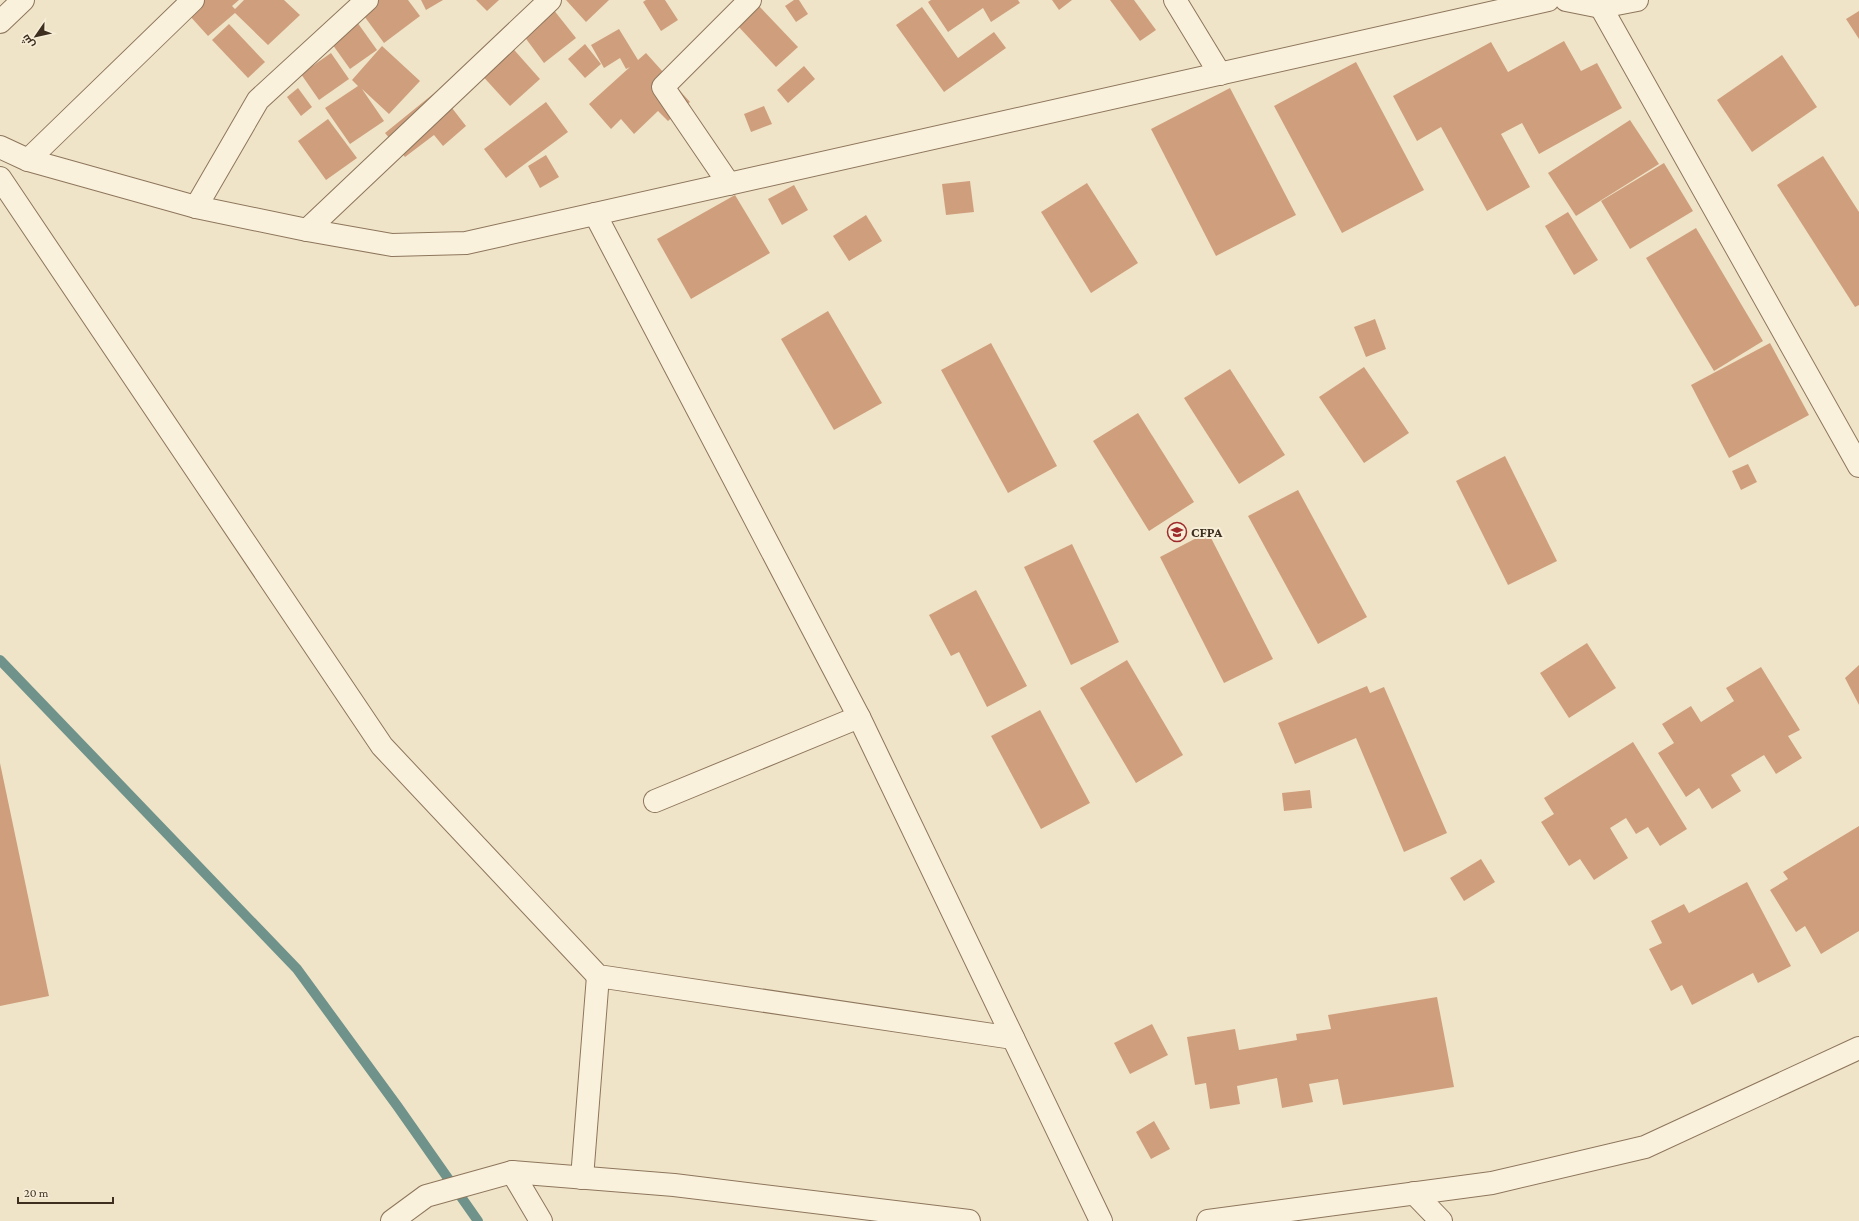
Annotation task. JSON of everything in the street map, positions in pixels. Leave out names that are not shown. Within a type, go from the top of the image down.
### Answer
[{"type":"street","points":[[0,22],[22,0]]},
{"type":"street","points":[[28,160],[193,0]]},
{"type":"street","points":[[196,207],[258,100],[368,0]]},
{"type":"street","points":[[307,230],[550,0]]},
{"type":"street","points":[[729,184],[663,87],[750,0]]},
{"type":"street","points":[[1175,0],[1220,74]]},
{"type":"street","points":[[0,147],[28,160],[196,207],[307,230],[392,245],[466,243],[1548,0]]},
{"type":"street","points":[[1566,0],[1599,4],[1636,0]]},
{"type":"street","points":[[1599,4],[1859,466]]},
{"type":"street","points":[[0,178],[382,746],[598,976],[1013,1038]]},
{"type":"street","points":[[595,214],[859,717],[1101,1221]]},
{"type":"street","points":[[655,801],[859,717]]},
{"type":"street","points":[[582,1178],[598,976]]},
{"type":"street","points":[[1208,1221],[1492,1183],[1645,1147],[1859,1048]]},
{"type":"street","points":[[512,1172],[541,1221]]},
{"type":"street","points":[[392,1221],[426,1196],[512,1172],[674,1185],[969,1221]]},
{"type":"street","points":[[1414,1193],[1441,1221]]},
{"type":"building","points":[[205,0],[239,0],[232,6],[235,9],[244,0],[284,0],[300,15],[268,45],[235,13],[208,36],[189,15]]},
{"type":"building","points":[[408,0],[420,16],[384,43],[353,1]]},
{"type":"building","points":[[421,0],[443,0],[426,10]]},
{"type":"building","points":[[476,0],[499,0],[487,11]]},
{"type":"building","points":[[566,0],[609,0],[586,22]]},
{"type":"building","points":[[646,0],[665,0],[678,20],[661,31],[643,2]]},
{"type":"building","points":[[794,0],[799,0],[808,14],[796,22],[785,6]]},
{"type":"building","points":[[931,0],[1018,0],[1020,3],[991,22],[983,8],[948,32],[928,2]]},
{"type":"building","points":[[1052,0],[1072,0],[1059,10]]},
{"type":"building","points":[[1110,0],[1134,0],[1156,30],[1140,41]]},
{"type":"building","points":[[549,4],[576,38],[544,63],[518,28]]},
{"type":"building","points":[[758,5],[798,47],[776,67],[737,25]]},
{"type":"building","points":[[922,7],[958,58],[994,32],[1006,48],[944,92],[896,25]]},
{"type":"building","points":[[1859,11],[1859,39],[1846,19]]},
{"type":"building","points":[[357,22],[377,50],[350,69],[330,41]]},
{"type":"building","points":[[229,24],[265,62],[248,78],[212,40]]},
{"type":"building","points":[[619,29],[638,60],[646,53],[690,102],[668,121],[658,111],[634,134],[621,119],[611,129],[589,104],[630,67],[626,69],[620,58],[604,68],[591,45]]},
{"type":"building","points":[[1564,41],[1581,71],[1597,63],[1622,108],[1539,154],[1522,123],[1501,134],[1530,187],[1487,211],[1441,127],[1417,141],[1393,96],[1491,42],[1508,72]]},
{"type":"building","points":[[508,43],[540,79],[510,106],[478,71]]},
{"type":"building","points":[[585,44],[601,64],[585,78],[568,59]]},
{"type":"building","points":[[382,46],[420,81],[389,114],[362,89],[384,121],[350,144],[325,108],[358,86],[352,80]]},
{"type":"building","points":[[331,53],[349,79],[319,100],[301,74]]},
{"type":"building","points":[[1782,55],[1817,107],[1752,152],[1717,100]]},
{"type":"building","points":[[1356,62],[1424,190],[1342,233],[1274,106]]},
{"type":"building","points":[[804,66],[815,79],[788,103],[777,90]]},
{"type":"building","points":[[298,88],[312,107],[301,116],[287,97]]},
{"type":"building","points":[[1230,88],[1296,215],[1216,256],[1151,129]]},
{"type":"building","points":[[438,90],[466,126],[443,146],[434,135],[405,157],[385,133]]},
{"type":"building","points":[[546,102],[568,132],[506,178],[484,149]]},
{"type":"building","points":[[764,106],[772,124],[751,132],[744,114]]},
{"type":"building","points":[[328,119],[357,158],[326,180],[298,141]]},
{"type":"building","points":[[1630,120],[1659,164],[1576,216],[1548,173]]},
{"type":"building","points":[[546,155],[559,177],[540,188],[528,166]]},
{"type":"building","points":[[1823,156],[1859,212],[1859,305],[1855,307],[1777,185]]},
{"type":"building","points":[[1664,163],[1693,211],[1630,249],[1601,201]]},
{"type":"building","points":[[970,181],[974,212],[946,215],[942,184]]},
{"type":"building","points":[[1087,183],[1138,263],[1091,293],[1041,212]]},
{"type":"building","points":[[794,185],[808,210],[782,225],[768,199]]},
{"type":"building","points":[[735,195],[770,253],[691,299],[657,239]]},
{"type":"building","points":[[1568,212],[1598,260],[1574,275],[1545,226]]},
{"type":"building","points":[[866,215],[882,241],[849,261],[833,236]]},
{"type":"building","points":[[1696,228],[1763,341],[1714,371],[1646,258]]},
{"type":"building","points":[[828,311],[882,403],[834,430],[781,339]]},
{"type":"building","points":[[1375,319],[1386,349],[1366,357],[1354,327]]},
{"type":"building","points":[[991,343],[1057,466],[1008,493],[941,370]]},
{"type":"building","points":[[1770,343],[1809,415],[1729,458],[1691,385]]},
{"type":"building","points":[[1364,367],[1409,433],[1364,463],[1319,397]]},
{"type":"building","points":[[1230,369],[1285,455],[1239,484],[1184,398]]},
{"type":"building","points":[[1138,413],[1194,502],[1149,531],[1093,441]]},
{"type":"building","points":[[1505,456],[1557,561],[1508,585],[1456,481]]},
{"type":"building","points":[[1748,464],[1757,482],[1741,490],[1732,471]]},
{"type":"building","points":[[1298,490],[1367,617],[1318,644],[1248,516]]},
{"type":"building","points":[[1208,532],[1273,659],[1224,683],[1160,557]]},
{"type":"building","points":[[1072,544],[1119,642],[1071,665],[1024,567]]},
{"type":"building","points":[[976,590],[1027,686],[987,707],[959,652],[951,656],[929,615]]},
{"type":"building","points":[[1587,643],[1616,688],[1569,718],[1540,673]]},
{"type":"building","points":[[1127,660],[1183,755],[1136,783],[1080,688]]},
{"type":"building","points":[[1859,665],[1859,705],[1845,678]]},
{"type":"building","points":[[1761,667],[1800,730],[1788,736],[1802,758],[1776,774],[1764,755],[1731,775],[1741,791],[1712,809],[1699,788],[1686,797],[1658,753],[1674,743],[1662,724],[1691,706],[1701,722],[1734,701],[1726,688]]},
{"type":"building","points":[[1367,686],[1370,693],[1384,687],[1447,833],[1404,852],[1356,738],[1295,764],[1278,723]]},
{"type":"building","points":[[1040,710],[1090,803],[1041,829],[991,736]]},
{"type":"building","points":[[1633,742],[1687,829],[1660,846],[1648,827],[1636,834],[1626,818],[1610,828],[1628,858],[1594,880],[1580,859],[1569,866],[1541,822],[1554,814],[1544,798]]},
{"type":"building","points":[[0,763],[49,996],[0,1006]]},
{"type":"building","points":[[1310,790],[1312,808],[1284,811],[1282,793]]},
{"type":"building","points":[[1859,826],[1859,931],[1821,954],[1805,926],[1796,932],[1770,890],[1788,879],[1783,872]]},
{"type":"building","points":[[1481,859],[1495,882],[1464,901],[1450,878]]},
{"type":"building","points":[[1747,882],[1791,966],[1758,983],[1753,973],[1692,1005],[1682,985],[1671,991],[1649,949],[1662,943],[1651,921],[1684,904],[1689,913]]},
{"type":"building","points":[[1437,997],[1454,1087],[1343,1105],[1338,1079],[1309,1084],[1313,1102],[1282,1108],[1277,1078],[1237,1086],[1240,1104],[1210,1109],[1206,1083],[1195,1085],[1187,1037],[1235,1029],[1239,1050],[1297,1040],[1296,1034],[1331,1029],[1328,1015]]},
{"type":"building","points":[[1152,1024],[1168,1055],[1130,1074],[1114,1043]]},
{"type":"building","points":[[1154,1121],[1170,1149],[1151,1159],[1136,1132]]},
{"type":"waterway","points":[[0,660],[297,969],[398,1107],[478,1221]]},
{"type":"place","name":"CFPA","points":[[1177,532]]}]
